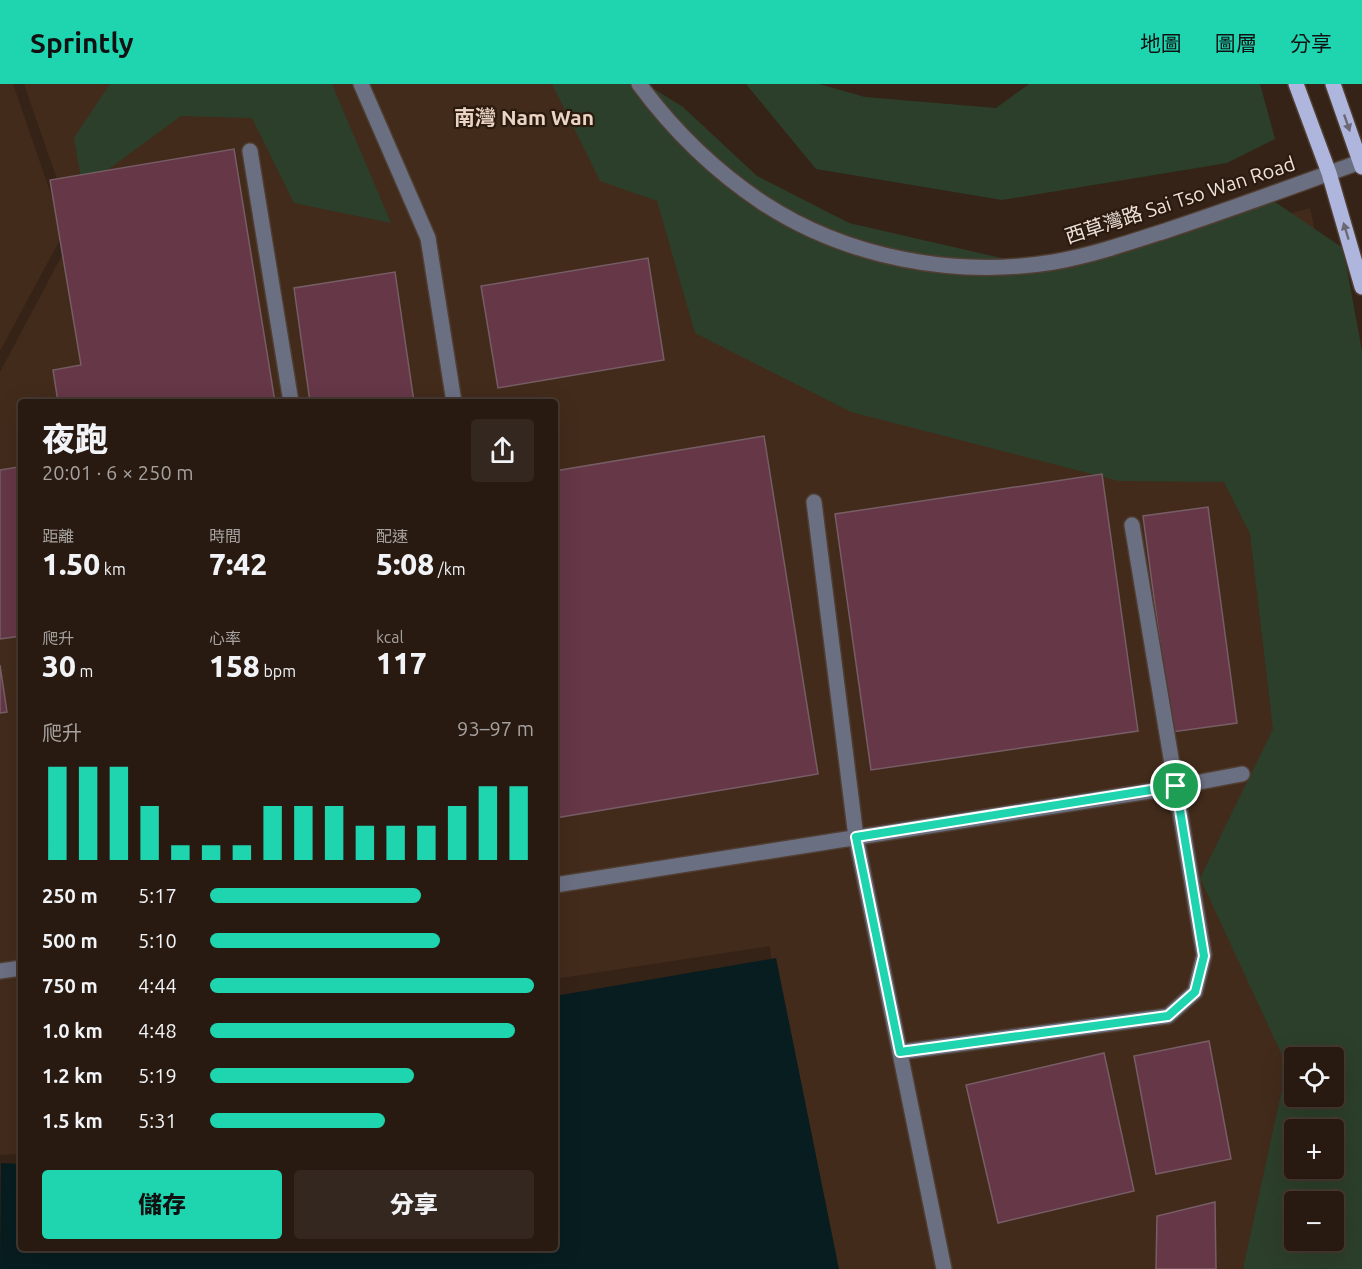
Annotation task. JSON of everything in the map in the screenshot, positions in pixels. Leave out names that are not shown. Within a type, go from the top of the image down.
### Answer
[{"type":"main road","points":[[1296,84],[1329,173],[1362,287]]},
{"type":"main road","points":[[1333,84],[1361,164]]},
{"type":"street","points":[[361,84],[428,238],[454,399]]},
{"type":"street","name":"西草灣路 Sai Tso Wan Road","points":[[639,84],[698,152],[763,203],[797,223],[835,239],[884,255],[927,264],[970,267],[1012,266],[1054,262],[1090,254],[1185,225],[1329,173],[1361,164]]},
{"type":"street","points":[[250,151],[291,399]]},
{"type":"street","points":[[814,502],[856,837],[944,1269]]},
{"type":"street","points":[[900,1052],[1168,1016],[1195,992],[1204,956],[1132,525]]},
{"type":"street","points":[[558,885],[1242,774]]},
{"type":"street","points":[[0,972],[18,969]]},
{"type":"shaded area","points":[[0,84],[13,84],[64,232],[0,351]]},
{"type":"shaded area","points":[[24,84],[604,84],[878,277],[1083,271],[1310,208],[1354,411],[1362,459],[1362,1191],[1340,1269],[831,1269],[770,946],[558,979],[558,399],[18,399],[18,1154],[0,1155],[0,372],[75,231]]},
{"type":"green space","points":[[110,84],[332,84],[391,223],[294,203],[252,118],[181,116],[110,168],[82,185],[74,138]]},
{"type":"green space","points":[[552,84],[646,84],[683,107],[757,176],[849,223],[1049,269],[1272,200],[1343,248],[1362,351],[1362,1269],[1243,1269],[1284,1080],[1284,1107],[1344,1107],[1344,1047],[1284,1047],[1284,1060],[1200,878],[1273,729],[1250,534],[1224,482],[1119,481],[851,412],[695,333],[657,201],[600,181]]},
{"type":"green space","points":[[746,84],[819,84],[865,97],[996,108],[1029,84],[1260,84],[1275,139],[1227,163],[1002,200],[816,169]]},
{"type":"water","points":[[776,958],[839,1269],[0,1269],[1,1163],[18,1164],[18,1251],[558,1251],[558,995]]},
{"type":"building","points":[[234,149],[275,399],[58,399],[53,370],[81,365],[50,180]]},
{"type":"building","points":[[648,258],[664,360],[498,388],[481,286]]},
{"type":"building","points":[[395,272],[414,399],[310,399],[294,288]]},
{"type":"building","points":[[764,436],[818,774],[558,817],[558,470]]},
{"type":"building","points":[[18,467],[18,636],[0,639],[0,470]]},
{"type":"building","points":[[1102,474],[1138,731],[871,770],[835,514]]},
{"type":"building","points":[[1208,507],[1237,723],[1172,732],[1143,516]]},
{"type":"building","points":[[0,665],[7,712],[0,713]]},
{"type":"building","points":[[1209,1041],[1231,1159],[1156,1174],[1134,1056]]},
{"type":"building","points":[[1104,1053],[1134,1191],[998,1223],[966,1085]]},
{"type":"building","points":[[1215,1202],[1216,1269],[1156,1269],[1157,1216]]},
{"type":"district","name":"南灣 Nam Wan","points":[[524,118]]},
{"type":"route","points":[[1176,786],[1204,956],[1195,992],[1168,1016],[900,1052],[856,837],[1176,786]]}]
